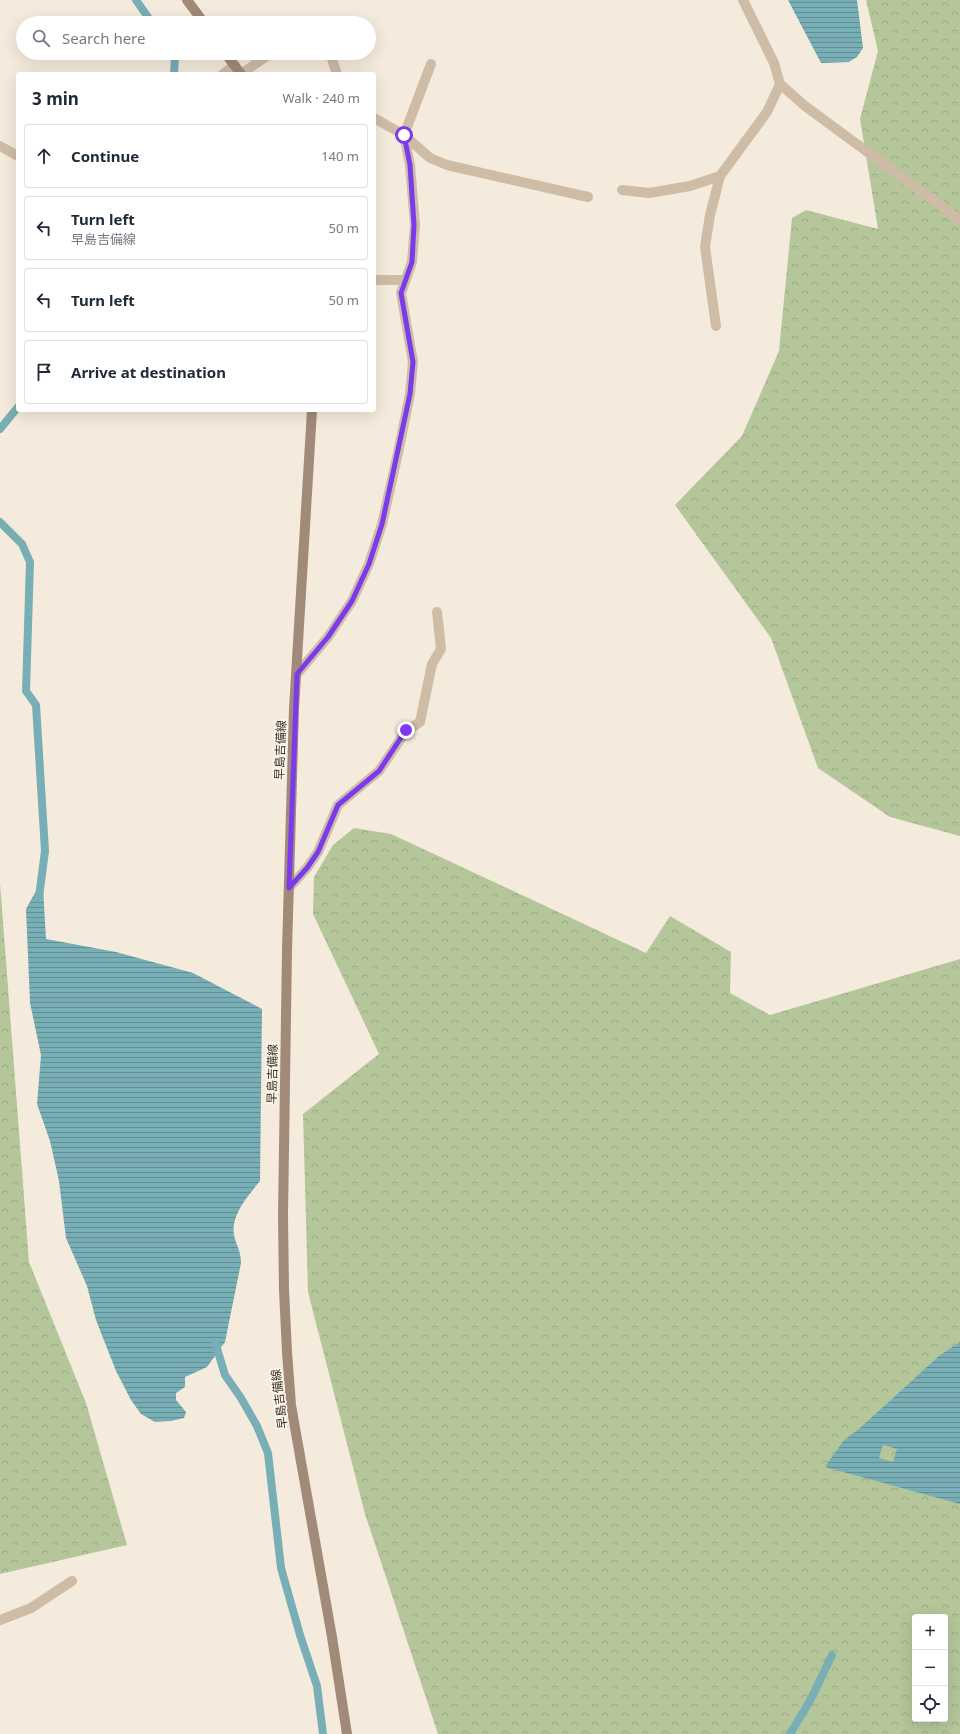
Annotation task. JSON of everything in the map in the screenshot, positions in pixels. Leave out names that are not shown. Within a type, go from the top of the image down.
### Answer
[{"type":"main road","points":[[187,0],[199,16]]},
{"type":"main road","points":[[230,60],[239,72]]},
{"type":"main road","name":"早島吉備線","points":[[312,412],[297,674],[289,888],[283,1215],[287,1352],[291,1405],[332,1637],[347,1734]]},
{"type":"street","points":[[743,0],[774,63],[780,84],[805,106],[960,220]]},
{"type":"street","points":[[244,72],[261,60]]},
{"type":"street","points":[[332,60],[336,72]]},
{"type":"street","points":[[297,674],[328,637],[352,601],[369,564],[382,524],[410,394],[413,362],[401,293],[412,262],[414,225],[410,165],[404,135],[431,64]]},
{"type":"street","points":[[226,72],[234,66]]},
{"type":"street","points":[[716,326],[705,247],[710,215],[720,176],[767,112],[780,84]]},
{"type":"street","points":[[376,119],[404,135],[430,158],[447,165],[588,197]]},
{"type":"street","points":[[0,146],[16,155]]},
{"type":"street","points":[[622,190],[649,192],[690,186],[720,176]]},
{"type":"street","points":[[376,280],[405,280]]},
{"type":"street","points":[[289,888],[307,868],[318,852],[338,805],[379,771],[406,730],[420,722],[432,664],[441,649],[437,612]]},
{"type":"street","points":[[0,1620],[31,1608],[72,1581]]},
{"type":"green space","points":[[866,0],[960,0],[960,836],[890,817],[818,768],[771,638],[675,505],[742,436],[779,351],[792,218],[806,210],[878,229],[860,119],[878,51]]},
{"type":"green space","points":[[354,828],[391,834],[646,953],[670,916],[731,952],[730,993],[770,1015],[960,959],[960,1734],[438,1734],[365,1514],[308,1292],[303,1114],[379,1054],[313,914],[314,877],[333,845]]},
{"type":"green space","points":[[0,883],[29,1262],[86,1403],[127,1545],[0,1574]]},
{"type":"water","points":[[788,0],[857,0],[863,48],[857,57],[849,62],[821,63]]},
{"type":"water","points":[[43,887],[46,939],[116,952],[193,973],[262,1009],[260,1181],[240,1208],[234,1223],[235,1239],[240,1254],[241,1263],[225,1342],[207,1367],[185,1377],[185,1387],[176,1393],[176,1400],[186,1412],[184,1418],[155,1422],[141,1414],[131,1400],[116,1371],[96,1320],[87,1286],[66,1238],[59,1181],[50,1141],[37,1104],[41,1055],[30,1003],[26,909],[36,891]]},
{"type":"water","points":[[960,1342],[960,1504],[825,1467],[844,1440],[859,1429],[939,1356]],"holes":[[[883,1445],[897,1449],[893,1462],[879,1458]]]},
{"type":"waterway","points":[[136,0],[147,16]]},
{"type":"waterway","points":[[174,72],[175,60]]},
{"type":"waterway","points":[[0,429],[16,409]]},
{"type":"waterway","points":[[0,522],[22,544],[30,562],[26,691],[36,705],[45,851],[39,897]]},
{"type":"waterway","points":[[215,1342],[225,1375],[241,1398],[257,1426],[268,1453],[281,1568],[300,1635],[317,1686],[323,1734]]},
{"type":"waterway","points":[[790,1734],[811,1699],[832,1655]]},
{"type":"route","points":[[404,135],[410,165],[414,225],[412,262],[401,293],[413,362],[410,394],[382,524],[369,564],[352,601],[328,637],[297,674],[294,709],[289,888],[307,868],[318,852],[338,805],[379,771],[406,730]]}]
